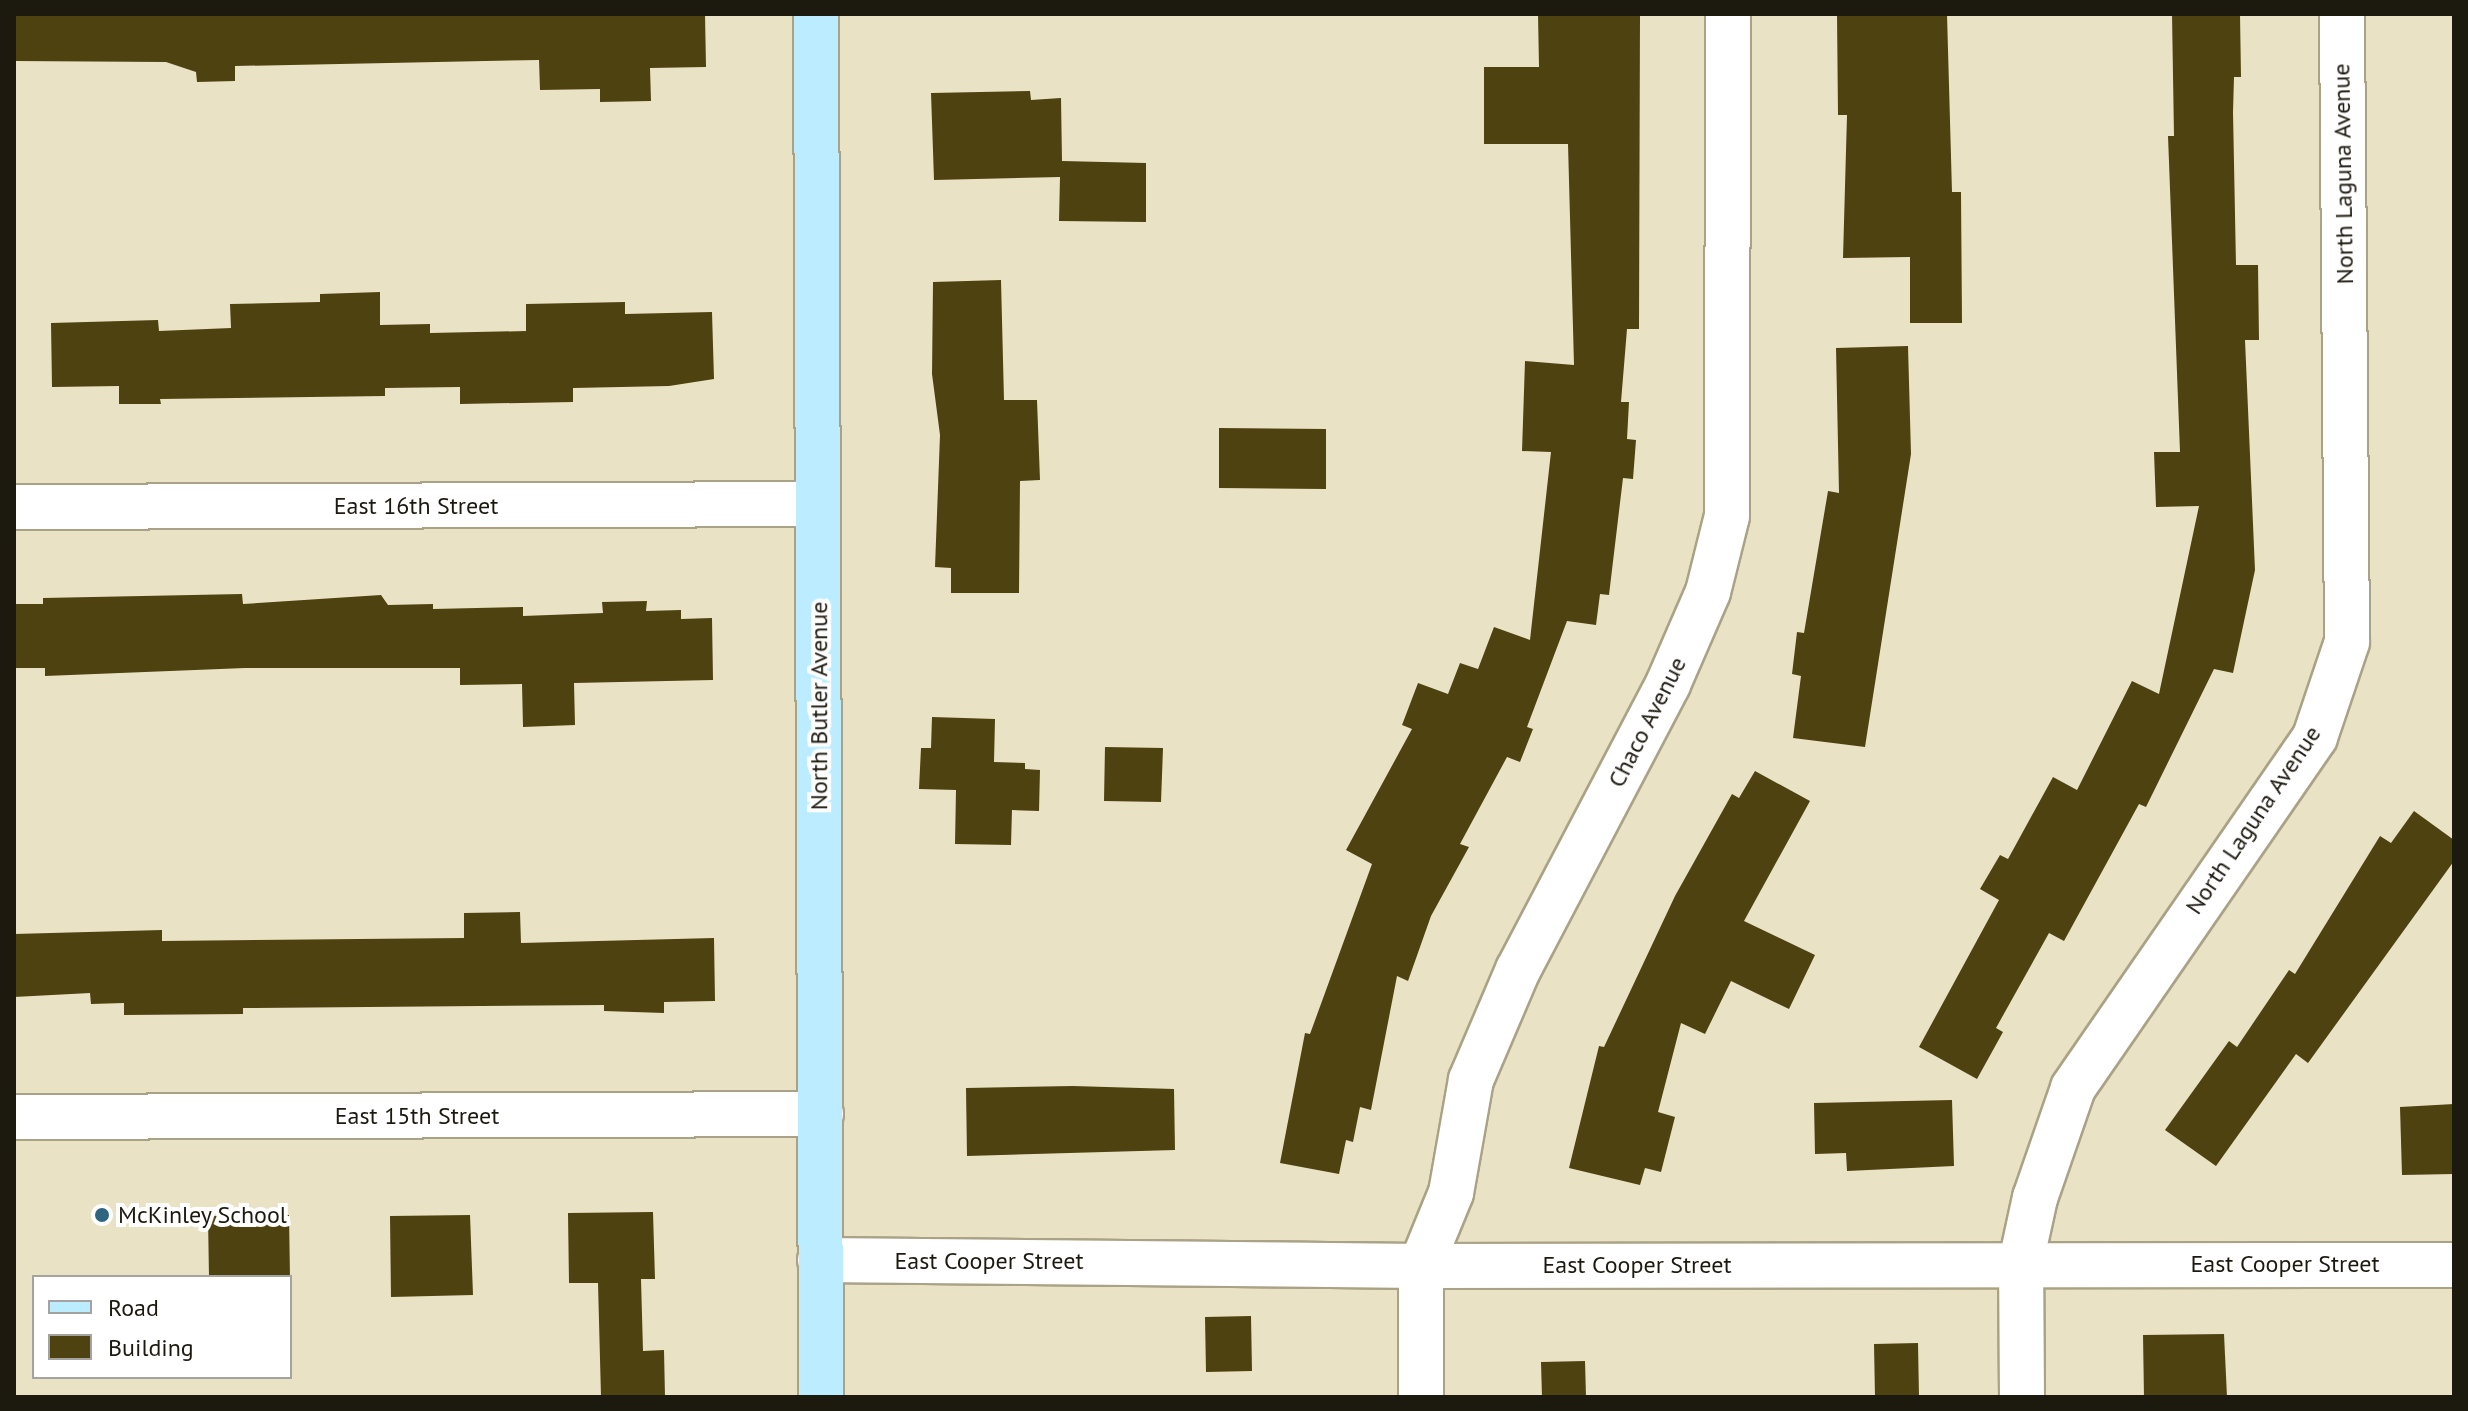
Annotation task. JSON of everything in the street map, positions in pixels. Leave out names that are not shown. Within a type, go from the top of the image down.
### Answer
[{"type":"main road","name":"North Butler Avenue","points":[[816,14],[821,1397]]},
{"type":"street","name":"Chaco Avenue","points":[[1421,1397],[1421,1266],[1451,1193],[1471,1080],[1518,970],[1668,684],[1708,592],[1727,516],[1728,14]]},
{"type":"street","name":"North Laguna Avenue","points":[[2022,1397],[2021,1262],[2035,1198],[2073,1088],[2315,737],[2347,642],[2342,14]]},
{"type":"street","name":"East 16th Street","points":[[14,507],[818,504]]},
{"type":"street","name":"East 15th Street","points":[[14,1117],[821,1114]]},
{"type":"street","name":"East Cooper Street","points":[[820,1260],[1421,1266],[2021,1262],[2454,1265]]},
{"type":"building","points":[[14,14],[705,14],[706,67],[650,68],[651,101],[600,102],[600,89],[540,90],[539,60],[235,66],[235,81],[197,82],[196,72],[166,62],[14,61]]},
{"type":"building","points":[[1538,14],[1640,14],[1639,329],[1627,329],[1621,402],[1629,402],[1627,439],[1636,440],[1633,479],[1623,478],[1609,595],[1600,594],[1596,625],[1567,621],[1527,727],[1533,729],[1520,762],[1507,757],[1460,844],[1469,847],[1431,916],[1408,981],[1397,976],[1371,1110],[1360,1107],[1353,1142],[1346,1140],[1339,1174],[1280,1163],[1305,1033],[1310,1034],[1372,864],[1346,850],[1412,729],[1402,725],[1418,683],[1448,694],[1460,663],[1478,669],[1494,627],[1530,640],[1551,452],[1522,451],[1525,361],[1574,365],[1568,144],[1484,144],[1484,67],[1539,67]]},
{"type":"building","points":[[1837,14],[1947,14],[1952,192],[1961,192],[1962,323],[1910,323],[1910,257],[1843,258],[1847,115],[1838,115]]},
{"type":"building","points":[[2172,14],[2240,14],[2241,77],[2234,77],[2233,112],[2236,265],[2258,265],[2259,340],[2245,340],[2255,570],[2233,673],[2214,669],[2146,807],[2139,804],[2064,941],[2049,933],[1996,1028],[2003,1032],[1977,1079],[1919,1047],[1999,900],[1980,889],[2000,855],[2008,859],[2053,777],[2077,790],[2132,681],[2159,694],[2199,506],[2156,507],[2154,452],[2180,452],[2168,136],[2174,136]]},
{"type":"building","points":[[1030,91],[1031,100],[1061,98],[1062,161],[1146,163],[1146,222],[1059,221],[1060,177],[934,180],[931,93]]},
{"type":"building","points":[[1001,280],[1004,400],[1037,400],[1040,480],[1020,481],[1019,593],[951,593],[951,568],[935,567],[940,435],[932,374],[933,282]]},
{"type":"building","points":[[380,292],[380,325],[430,324],[430,333],[526,331],[526,304],[625,302],[625,314],[712,312],[714,379],[669,386],[573,388],[573,402],[460,404],[460,387],[385,388],[385,396],[160,399],[161,404],[119,404],[119,386],[52,387],[51,323],[158,320],[159,331],[231,328],[230,304],[320,302],[320,294]]},
{"type":"building","points":[[1908,346],[1911,454],[1865,747],[1793,738],[1801,676],[1792,674],[1797,632],[1804,633],[1828,491],[1839,493],[1836,348]]},
{"type":"building","points":[[1219,428],[1326,429],[1326,489],[1219,488]]},
{"type":"building","points":[[242,594],[243,604],[381,595],[388,605],[433,604],[433,609],[523,607],[523,616],[603,613],[602,602],[647,601],[646,611],[681,610],[681,619],[712,618],[713,680],[574,683],[575,725],[523,727],[522,684],[460,685],[460,668],[245,668],[45,676],[45,668],[14,668],[14,604],[43,604],[43,598]]},
{"type":"building","points":[[932,717],[995,719],[994,762],[1025,763],[1025,769],[1040,770],[1039,811],[1012,810],[1011,845],[955,844],[956,790],[919,789],[921,748],[931,748]]},
{"type":"building","points":[[1105,747],[1163,748],[1161,802],[1104,801]]},
{"type":"building","points":[[1755,771],[1810,801],[1744,921],[1815,955],[1789,1009],[1731,981],[1705,1034],[1681,1023],[1658,1112],[1675,1117],[1661,1172],[1645,1168],[1640,1185],[1569,1168],[1599,1046],[1604,1047],[1675,896],[1732,794],[1739,798]]},
{"type":"building","points":[[2414,811],[2454,840],[2454,861],[2308,1063],[2296,1054],[2216,1166],[2165,1130],[2229,1041],[2237,1047],[2289,970],[2295,974],[2380,836],[2391,843]]},
{"type":"building","points":[[520,912],[521,943],[714,938],[715,1001],[664,1002],[664,1013],[604,1011],[604,1005],[243,1008],[243,1014],[124,1015],[124,1003],[91,1004],[90,993],[14,997],[14,934],[162,930],[162,941],[464,938],[464,913]]},
{"type":"building","points":[[1073,1086],[1174,1089],[1175,1150],[967,1156],[966,1088]]},
{"type":"building","points":[[1952,1100],[1954,1166],[1847,1171],[1846,1153],[1815,1154],[1814,1103]]},
{"type":"building","points":[[2454,1104],[2454,1174],[2402,1175],[2400,1107]]},
{"type":"building","points":[[653,1212],[655,1279],[641,1279],[643,1351],[664,1350],[665,1397],[601,1397],[598,1283],[569,1283],[568,1213]]},
{"type":"building","points":[[289,1215],[290,1275],[209,1275],[208,1216]]},
{"type":"building","points":[[470,1215],[473,1295],[391,1297],[390,1216]]},
{"type":"building","points":[[1251,1316],[1252,1371],[1206,1372],[1205,1317]]},
{"type":"building","points":[[2224,1334],[2227,1397],[2144,1397],[2143,1335]]},
{"type":"building","points":[[1918,1343],[1919,1397],[1875,1397],[1874,1344]]},
{"type":"building","points":[[1585,1361],[1586,1397],[1542,1397],[1541,1362]]},
{"type":"place","name":"McKinley School","points":[[102,1215]]}]
